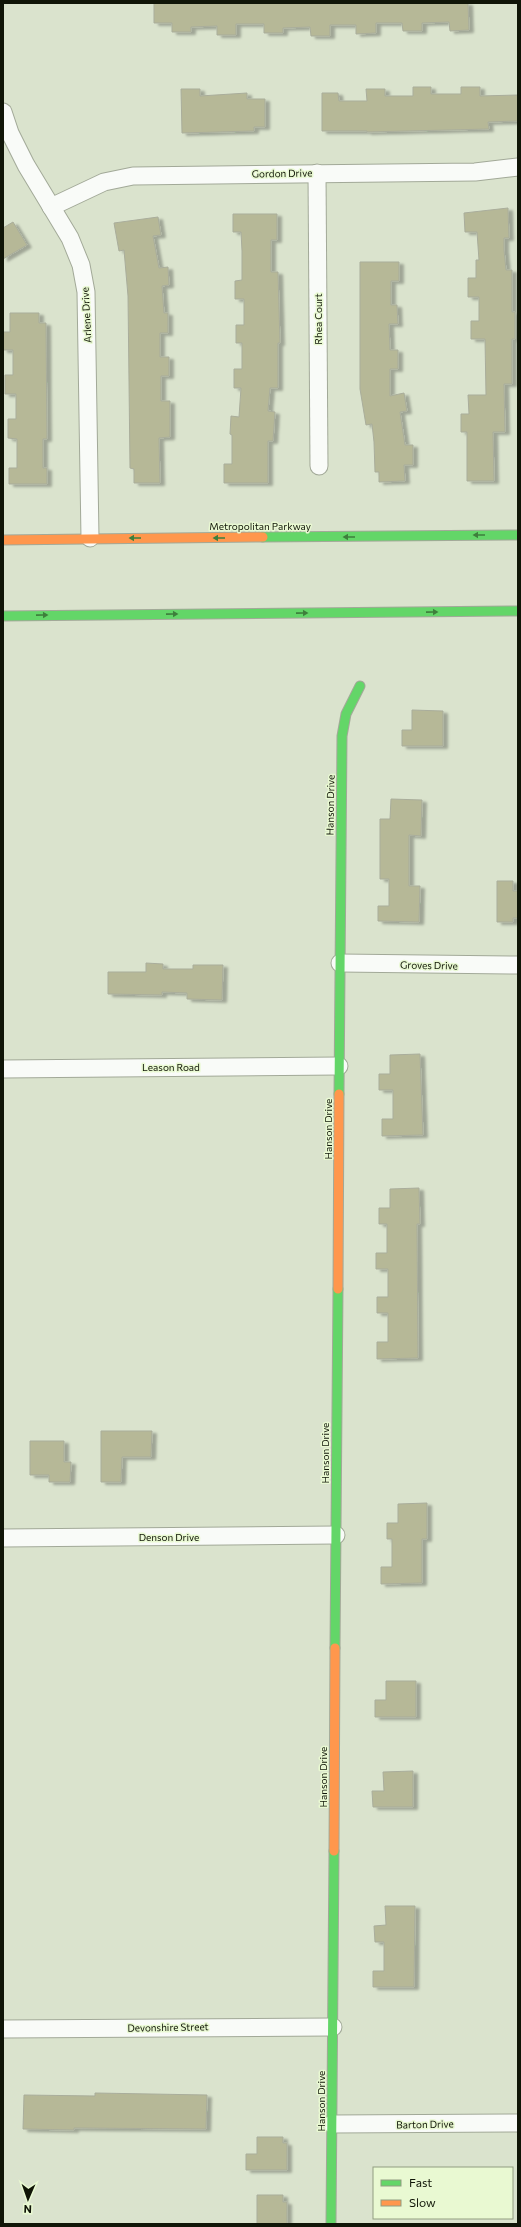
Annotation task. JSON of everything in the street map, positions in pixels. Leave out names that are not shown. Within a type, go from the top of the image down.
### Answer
[{"type":"street","name":"Arlene Drive","points":[[3,112],[10,133],[26,166],[63,224],[78,258],[86,292],[90,538]]},
{"type":"street","name":"Gordon Drive","points":[[51,207],[104,182],[133,176],[317,172],[475,172],[518,167]]},
{"type":"street","name":"Rhea Court","points":[[317,172],[319,466]]},
{"type":"street","name":"Metropolitan Parkway","points":[[3,540],[518,535]]},
{"type":"street","points":[[3,616],[518,611]]},
{"type":"street","name":"Hanson Drive","points":[[331,2224],[342,736],[346,714],[360,686]]},
{"type":"street","name":"Groves Drive","points":[[340,964],[518,965]]},
{"type":"street","name":"Leason Road","points":[[3,1069],[339,1066]]},
{"type":"street","name":"Denson Drive","points":[[3,1538],[336,1535]]},
{"type":"street","name":"Devonshire Street","points":[[3,2029],[332,2026]]},
{"type":"street","name":"Barton Drive","points":[[332,2124],[518,2123]]},
{"type":"building","points":[[154,3],[468,3],[469,30],[450,31],[449,22],[422,23],[422,31],[403,31],[402,23],[376,23],[376,33],[356,34],[356,25],[330,25],[330,36],[311,36],[310,27],[283,28],[283,33],[264,33],[264,24],[236,24],[236,35],[217,35],[217,26],[191,27],[191,32],[172,32],[172,23],[154,23]]},
{"type":"building","points":[[413,87],[431,87],[431,94],[461,94],[461,87],[480,87],[480,96],[518,95],[518,121],[488,122],[489,129],[367,132],[322,131],[322,93],[338,93],[339,101],[367,101],[366,89],[385,89],[385,96],[413,96]]},
{"type":"building","points":[[181,89],[200,89],[200,96],[247,93],[247,99],[265,99],[265,127],[254,127],[254,131],[182,133]]},
{"type":"building","points":[[508,208],[509,238],[504,238],[504,250],[506,270],[512,270],[512,312],[515,312],[515,339],[512,339],[512,384],[504,384],[505,432],[493,432],[494,481],[467,481],[467,432],[461,432],[461,414],[469,414],[468,395],[486,395],[485,339],[471,339],[471,321],[479,321],[479,297],[468,297],[468,278],[476,278],[476,260],[479,260],[477,232],[465,232],[464,213]]},
{"type":"building","points":[[233,214],[277,214],[277,240],[271,240],[271,272],[278,272],[280,343],[278,343],[278,388],[270,388],[268,411],[275,412],[273,441],[268,441],[268,483],[224,483],[224,464],[232,464],[232,435],[230,434],[231,416],[239,417],[241,388],[234,388],[234,369],[242,369],[242,343],[236,343],[236,325],[244,325],[244,299],[235,299],[235,281],[242,280],[242,251],[241,232],[233,232]]},
{"type":"building","points":[[158,217],[161,235],[153,236],[159,268],[168,267],[169,285],[162,286],[164,313],[168,313],[168,333],[160,333],[160,357],[169,357],[169,376],[161,376],[161,401],[170,401],[170,437],[159,438],[160,483],[134,483],[134,469],[130,468],[128,296],[124,250],[119,251],[114,223]]},
{"type":"building","points":[[13,222],[27,245],[3,259],[3,228]]},
{"type":"building","points":[[360,262],[399,262],[399,281],[391,281],[391,305],[397,305],[398,324],[389,324],[390,350],[398,350],[398,369],[390,369],[390,396],[404,393],[407,411],[400,412],[405,445],[413,445],[413,465],[404,465],[405,481],[379,482],[379,472],[375,472],[372,424],[366,425],[360,389]]},
{"type":"building","points":[[10,313],[39,313],[39,323],[46,323],[47,439],[43,439],[43,468],[47,468],[47,484],[9,484],[9,468],[17,468],[17,439],[8,438],[8,419],[16,419],[16,394],[5,394],[5,375],[13,375],[13,350],[3,350],[3,332],[10,332]]},
{"type":"building","points":[[412,710],[443,711],[443,746],[402,746],[402,730],[412,730]]},
{"type":"building","points":[[391,799],[422,800],[421,836],[409,835],[409,886],[420,886],[419,922],[378,921],[378,906],[389,906],[389,879],[380,879],[380,819],[390,819]]},
{"type":"building","points":[[497,881],[513,881],[513,891],[518,891],[518,918],[513,918],[513,922],[497,922]]},
{"type":"building","points":[[146,963],[163,964],[163,969],[193,969],[193,965],[223,965],[222,1000],[187,999],[187,993],[162,992],[162,995],[108,994],[108,972],[146,972]]},
{"type":"building","points":[[420,1054],[423,1135],[382,1136],[382,1119],[393,1119],[393,1090],[379,1090],[379,1074],[390,1074],[390,1055]]},
{"type":"building","points":[[419,1188],[420,1224],[417,1224],[418,1358],[377,1359],[377,1342],[388,1342],[388,1313],[377,1313],[377,1297],[388,1297],[388,1269],[376,1269],[376,1253],[387,1253],[387,1224],[379,1224],[379,1208],[390,1208],[390,1189]]},
{"type":"building","points":[[101,1431],[152,1431],[151,1457],[122,1457],[121,1482],[101,1482]]},
{"type":"building","points":[[30,1441],[64,1441],[64,1462],[71,1462],[70,1482],[49,1482],[49,1475],[30,1475]]},
{"type":"building","points":[[427,1503],[427,1539],[422,1539],[422,1583],[381,1584],[381,1567],[392,1567],[392,1539],[387,1539],[387,1523],[398,1523],[398,1504]]},
{"type":"building","points":[[386,1681],[416,1681],[416,1717],[375,1717],[375,1700],[386,1700]]},
{"type":"building","points":[[413,1771],[413,1807],[373,1807],[372,1791],[384,1791],[383,1772]]},
{"type":"building","points":[[385,1906],[415,1906],[414,1987],[373,1987],[373,1971],[384,1971],[384,1942],[375,1942],[374,1926],[386,1925]]},
{"type":"building","points":[[95,2093],[207,2095],[206,2129],[23,2129],[24,2095],[95,2096]]},
{"type":"building","points":[[257,2137],[283,2137],[283,2143],[287,2143],[287,2170],[246,2170],[246,2154],[257,2154]]},
{"type":"building","points":[[257,2195],[283,2195],[283,2202],[287,2202],[287,2224],[257,2224]]},
{"type":"traffic: fast","points":[[263,537],[518,535]]},
{"type":"traffic: fast","points":[[3,616],[518,611]]},
{"type":"traffic: fast","points":[[339,1094],[342,736],[346,714],[360,686]]},
{"type":"traffic: fast","points":[[335,1648],[338,1289]]},
{"type":"traffic: fast","points":[[331,2224],[334,1851]]},
{"type":"traffic: slow","points":[[3,540],[263,537]]},
{"type":"traffic: slow","points":[[338,1289],[339,1094]]},
{"type":"traffic: slow","points":[[334,1851],[335,1648]]}]
